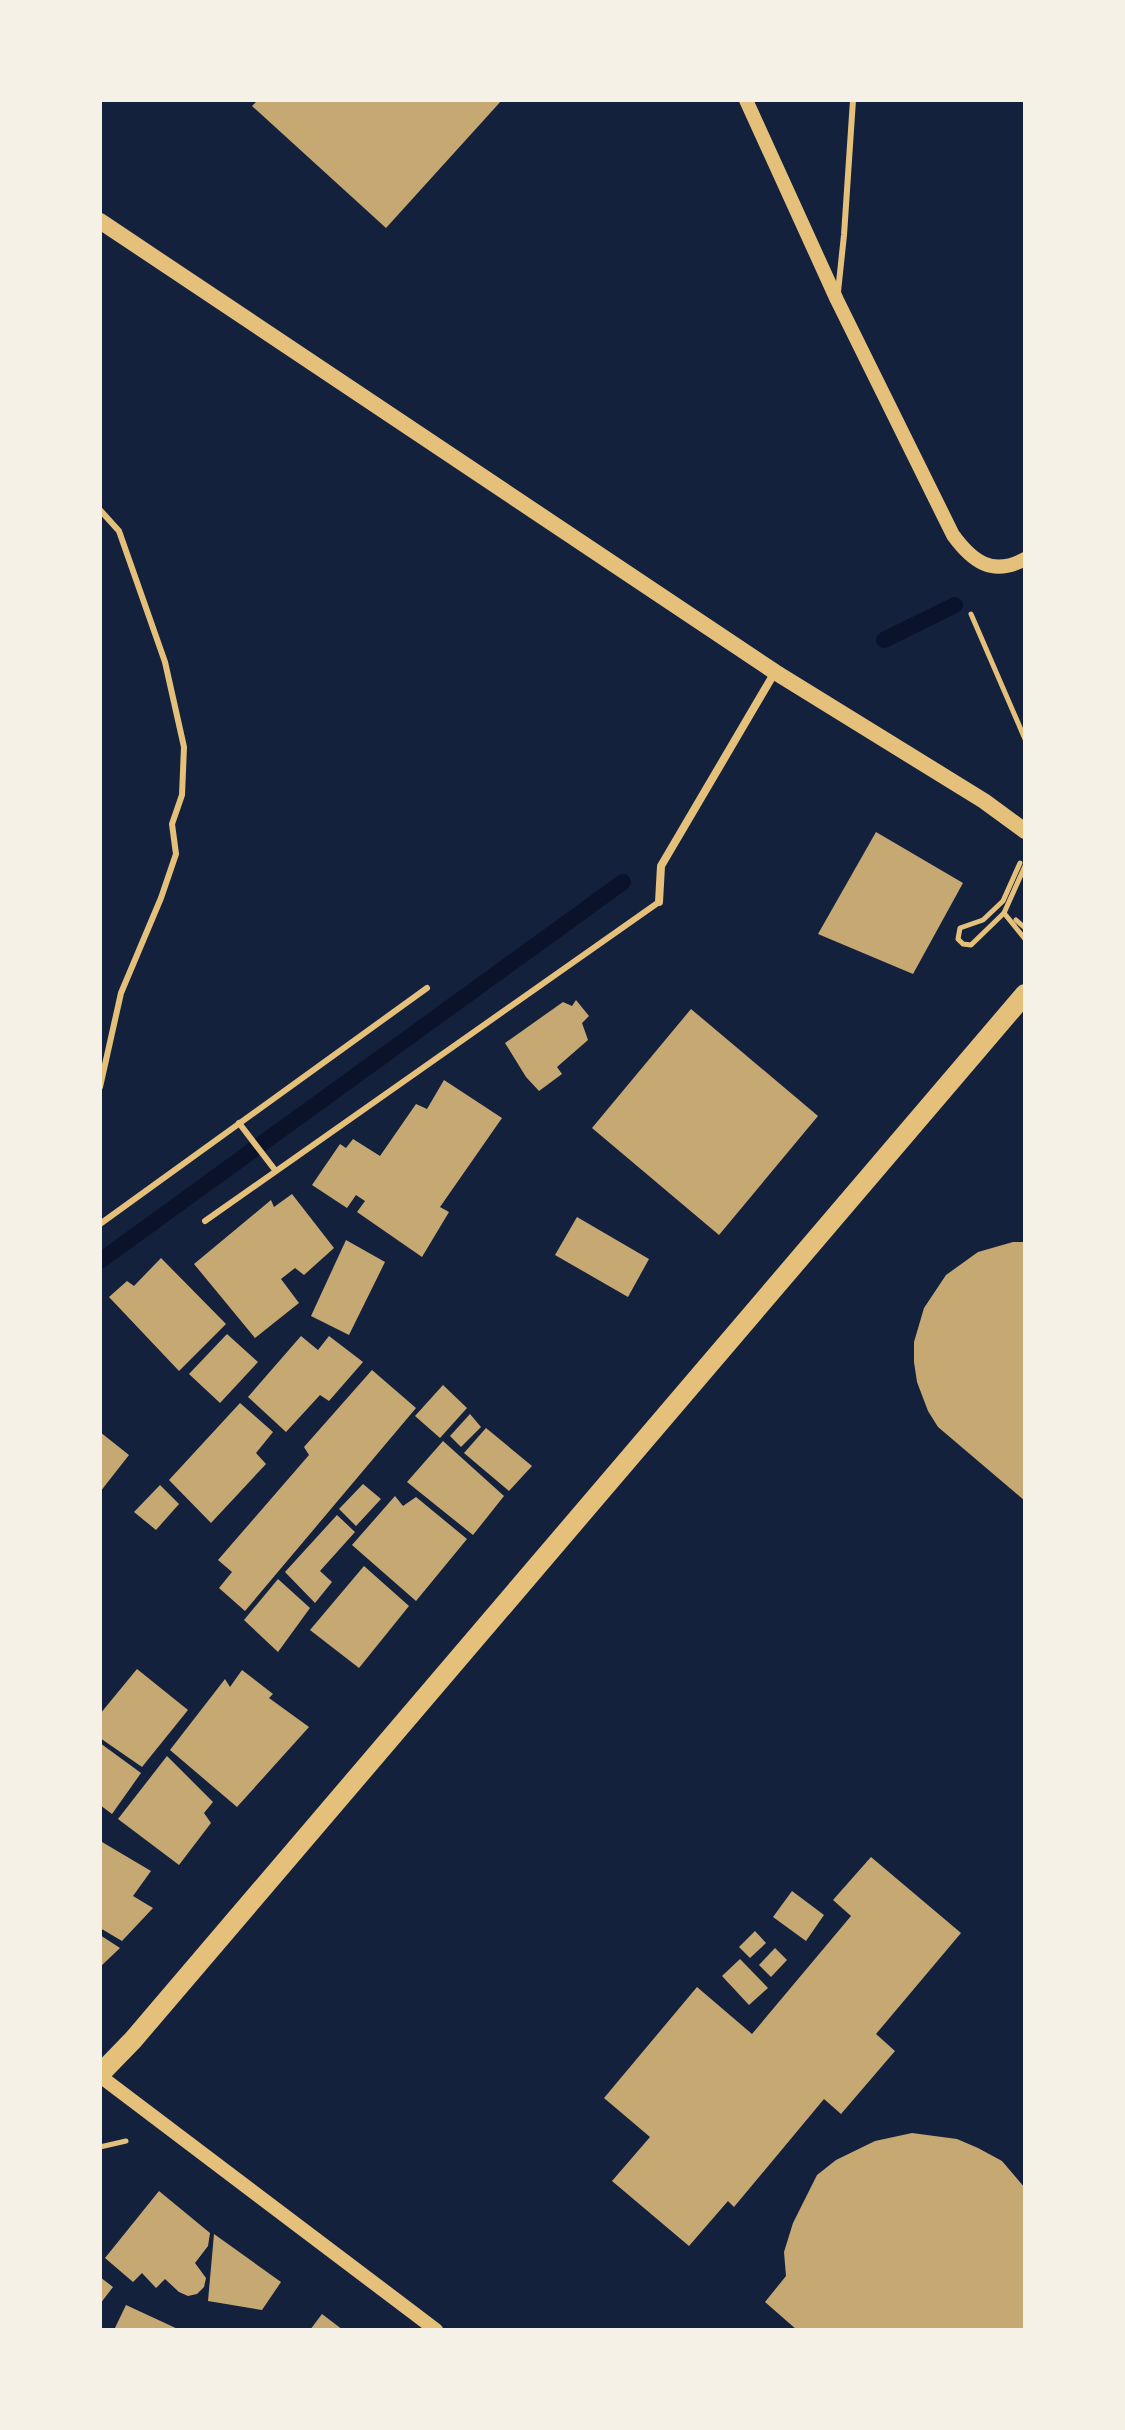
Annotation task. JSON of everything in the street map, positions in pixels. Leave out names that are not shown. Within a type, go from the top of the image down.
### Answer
[{"type":"main road","points":[[100,221],[775,672],[984,801],[1025,831]]},
{"type":"main road","points":[[100,2075],[1025,994]]},
{"type":"street","points":[[746,100],[837,300],[953,535],[965,551],[982,563],[1000,568],[1025,559]]},
{"type":"street","points":[[659,902],[661,866],[775,672]]},
{"type":"street","points":[[100,2075],[436,2330]]},
{"type":"lane","points":[[837,300],[853,100]]},
{"type":"lane","points":[[100,510],[119,531],[165,662],[184,747],[182,795],[172,824],[176,854],[121,993],[100,1087]]},
{"type":"lane","points":[[205,1221],[659,902]]},
{"type":"lane","points":[[100,1224],[427,988]]},
{"type":"lane","points":[[239,1123],[275,1170]]},
{"type":"path","points":[[971,614],[1025,739]]},
{"type":"path","points":[[1025,853],[1003,901],[983,920],[960,928],[956,935],[960,942],[971,945],[1004,913],[1025,866]]},
{"type":"path","points":[[1004,913],[1025,939]]},
{"type":"path","points":[[1016,920],[1025,928]]},
{"type":"building","points":[[258,100],[502,100],[386,228],[252,106]]},
{"type":"building","points":[[876,832],[963,883],[913,974],[818,934]]},
{"type":"building","points":[[576,1000],[589,1016],[582,1023],[588,1040],[557,1067],[562,1074],[539,1091],[526,1077],[505,1043],[563,1002],[572,1006]]},
{"type":"building","points":[[691,1009],[818,1116],[719,1235],[592,1128]]},
{"type":"building","points":[[444,1080],[502,1118],[440,1207],[449,1212],[422,1257],[357,1212],[365,1201],[356,1195],[347,1208],[312,1185],[340,1144],[346,1148],[353,1139],[380,1156],[416,1104],[427,1109]]},
{"type":"building","points":[[292,1194],[334,1248],[304,1275],[295,1268],[281,1279],[299,1303],[255,1338],[194,1264],[271,1200],[274,1207]]},
{"type":"building","points":[[577,1217],[649,1259],[628,1297],[555,1255]]},
{"type":"building","points":[[346,1240],[385,1262],[349,1335],[311,1316]]},
{"type":"building","points":[[1013,1242],[1025,1242],[1025,1501],[938,1427],[917,1382],[914,1362],[914,1342],[924,1308],[946,1275],[978,1252]]},
{"type":"building","points":[[161,1258],[226,1324],[179,1371],[109,1297],[127,1281],[134,1286]]},
{"type":"building","points":[[227,1334],[258,1362],[220,1403],[189,1374]]},
{"type":"building","points":[[301,1336],[318,1350],[329,1336],[363,1362],[329,1401],[320,1395],[286,1432],[248,1397]]},
{"type":"building","points":[[372,1370],[416,1408],[245,1611],[219,1588],[232,1572],[218,1560],[309,1455],[304,1447]]},
{"type":"building","points":[[443,1385],[467,1408],[440,1438],[415,1416]]},
{"type":"building","points":[[240,1403],[273,1432],[256,1453],[266,1464],[211,1523],[169,1480]]},
{"type":"building","points":[[470,1414],[481,1427],[461,1447],[450,1436]]},
{"type":"building","points":[[486,1428],[532,1466],[509,1491],[464,1453]]},
{"type":"building","points":[[100,1432],[129,1455],[100,1492]]},
{"type":"building","points":[[443,1441],[504,1496],[473,1535],[407,1482]]},
{"type":"building","points":[[363,1484],[381,1499],[356,1526],[339,1509]]},
{"type":"building","points":[[160,1485],[179,1504],[156,1530],[134,1512]]},
{"type":"building","points":[[395,1496],[403,1506],[416,1497],[467,1539],[416,1601],[352,1545]]},
{"type":"building","points":[[337,1515],[355,1532],[320,1571],[332,1582],[315,1603],[285,1572]]},
{"type":"building","points":[[364,1566],[409,1606],[359,1668],[310,1630]]},
{"type":"building","points":[[278,1579],[310,1608],[278,1652],[244,1620]]},
{"type":"building","points":[[137,1669],[188,1710],[142,1767],[100,1738],[100,1714]]},
{"type":"building","points":[[242,1670],[273,1694],[269,1698],[309,1727],[237,1807],[170,1750],[225,1679],[230,1687]]},
{"type":"building","points":[[100,1743],[141,1773],[112,1814],[100,1805]]},
{"type":"building","points":[[167,1756],[213,1802],[204,1813],[211,1823],[179,1865],[118,1819]]},
{"type":"building","points":[[102,1842],[151,1871],[133,1896],[153,1908],[122,1941],[100,1928]]},
{"type":"building","points":[[871,1857],[961,1933],[876,2034],[895,2051],[841,2114],[824,2099],[734,2207],[728,2201],[689,2246],[612,2181],[650,2137],[604,2098],[697,1987],[752,2034],[851,1916],[833,1900]]},
{"type":"building","points":[[792,1891],[824,1915],[806,1941],[773,1917]]},
{"type":"building","points":[[755,1931],[766,1943],[750,1958],[739,1947]]},
{"type":"building","points":[[100,1935],[120,1948],[100,1967]]},
{"type":"building","points":[[775,1948],[787,1960],[771,1977],[759,1965]]},
{"type":"building","points":[[740,1959],[768,1988],[749,2005],[722,1976]]},
{"type":"building","points":[[912,2133],[957,2139],[978,2148],[1002,2161],[1025,2188],[1025,2330],[797,2330],[765,2302],[786,2276],[784,2252],[793,2223],[817,2175],[836,2160],[875,2141]]},
{"type":"building","points":[[159,2191],[210,2233],[208,2246],[195,2263],[206,2278],[204,2287],[197,2294],[188,2296],[179,2292],[165,2279],[156,2288],[142,2273],[133,2282],[105,2258]]},
{"type":"building","points":[[214,2234],[281,2282],[262,2310],[208,2301]]},
{"type":"building","points":[[100,2277],[113,2287],[100,2304]]},
{"type":"building","points":[[126,2305],[180,2330],[114,2330]]},
{"type":"building","points":[[322,2314],[343,2330],[310,2330]]},
{"type":"waterway","points":[[884,640],[955,605]]},
{"type":"waterway","points":[[100,1261],[623,882]]}]
